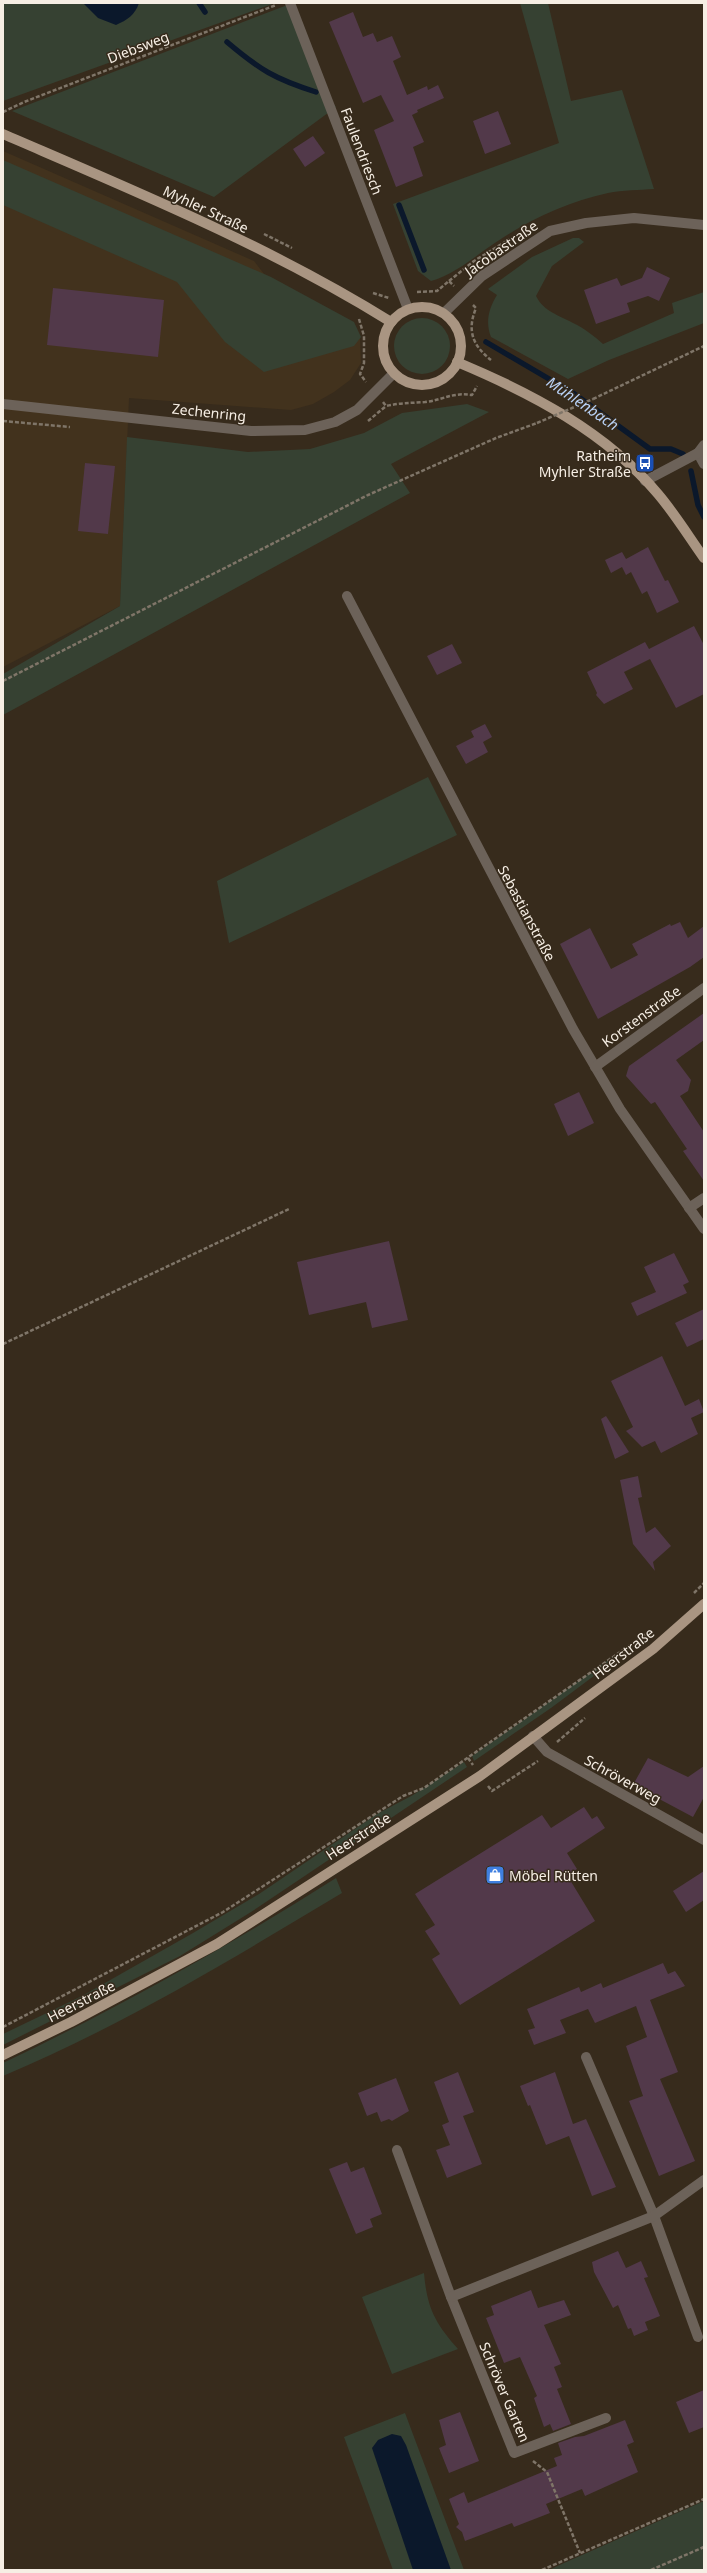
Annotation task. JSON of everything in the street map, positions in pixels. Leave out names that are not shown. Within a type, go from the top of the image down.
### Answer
[{"type":"main road","name":"Myhler Straße","points":[[3,134],[214,226],[365,306],[391,322]]},
{"type":"main road","points":[[426,307],[444,313],[454,324],[460,336],[460,353],[457,362],[441,380],[426,384],[412,383],[394,373],[384,352],[384,340],[391,322],[408,309],[426,307]]},
{"type":"main road","points":[[457,362],[528,394],[567,416],[616,453],[658,494],[704,558]]},
{"type":"main road","name":"Heerstraße","points":[[3,2055],[77,2019],[217,1944],[480,1776],[652,1649],[704,1604]]},
{"type":"street","name":"Faulendriesch","points":[[290,3],[408,309]]},
{"type":"street","name":"Jacobastraße","points":[[444,313],[462,294],[506,258],[550,231],[586,223],[634,218],[704,225]]},
{"type":"street","name":"Zechenring","points":[[3,404],[251,431],[305,430],[335,422],[351,413],[394,373]]},
{"type":"street","points":[[645,481],[701,449],[704,464]]},
{"type":"street","name":"Sebastianstraße","points":[[347,596],[398,690],[478,851],[595,1067],[620,1109],[704,1230]]},
{"type":"street","name":"Korstenstraße","points":[[595,1067],[704,988]]},
{"type":"street","points":[[689,1208],[704,1198]]},
{"type":"street","name":"Schröverweg","points":[[533,1736],[547,1752],[704,1840]]},
{"type":"street","points":[[586,2057],[654,2216],[698,2337]]},
{"type":"street","name":"Schröver Garten","points":[[397,2150],[451,2297],[514,2453],[606,2418]]},
{"type":"street","points":[[451,2297],[654,2216],[704,2180]]},
{"type":"path","name":"Diebsweg","points":[[3,112],[24,102],[281,3]]},
{"type":"path","points":[[449,281],[462,294],[476,308],[471,319],[470,332],[475,346],[492,361],[472,395],[457,393],[426,402],[402,403],[386,406],[360,374],[364,363],[364,336],[358,321],[372,293],[393,299],[427,290],[437,291],[449,281]]},
{"type":"path","points":[[3,680],[368,495],[496,438],[537,423],[594,399],[704,346]]},
{"type":"path","points":[[3,1344],[289,1209]]},
{"type":"path","points":[[693,1594],[704,1583]]},
{"type":"path","points":[[3,2027],[223,1912],[403,1796],[424,1788],[654,1629]]},
{"type":"path","points":[[514,2453],[534,2461],[547,2472],[580,2553]]},
{"type":"path","points":[[542,2570],[704,2498]]},
{"type":"path","points":[[651,2570],[704,2547]]},
{"type":"shaded area","points":[[3,151],[254,261],[264,274],[351,323],[360,339],[361,363],[350,380],[334,392],[313,404],[291,410],[129,398],[120,606],[3,667]]},
{"type":"green space","points":[[3,3],[275,3],[3,101]]},
{"type":"green space","points":[[520,3],[548,3],[571,101],[622,90],[654,189],[625,191],[594,196],[552,211],[513,231],[459,268],[441,278],[431,281],[418,271],[393,204],[559,143]]},
{"type":"green space","points":[[290,4],[330,99],[336,107],[214,197],[12,111]]},
{"type":"green space","points":[[3,160],[271,277],[354,322],[361,337],[354,346],[264,372],[225,342],[177,282],[3,205]]},
{"type":"green space","points":[[573,238],[579,238],[584,242],[552,266],[536,296],[543,306],[581,327],[603,344],[674,313],[672,303],[704,292],[704,323],[609,360],[568,379],[491,337],[488,321],[492,305],[497,295],[488,289],[532,257]]},
{"type":"green space","points":[[422,318],[433,320],[442,326],[448,335],[450,346],[448,357],[442,366],[433,372],[422,374],[411,372],[402,366],[396,357],[394,346],[396,335],[402,326],[411,320]]},
{"type":"green space","points":[[467,404],[489,412],[391,464],[410,493],[3,715],[3,674],[120,606],[127,437],[248,452],[310,449],[364,433],[402,413]]},
{"type":"green space","points":[[428,777],[457,835],[229,943],[217,881]]},
{"type":"green space","points":[[634,1646],[551,1708],[474,1761],[472,1756],[621,1651]]},
{"type":"green space","points":[[464,1762],[467,1767],[251,1912],[180,1956],[3,2045],[3,2034],[82,1996],[193,1933],[259,1894],[377,1814],[413,1795]]},
{"type":"green space","points":[[336,1878],[342,1893],[218,1967],[91,2036],[3,2076],[3,2063],[131,1998],[214,1952]]},
{"type":"green space","points":[[424,2273],[430,2306],[443,2331],[458,2349],[392,2374],[362,2297]]},
{"type":"green space","points":[[405,2413],[464,2570],[393,2570],[344,2437]]},
{"type":"green space","points":[[704,2501],[704,2570],[549,2570],[564,2563]]},
{"type":"water","points":[[83,3],[139,3],[130,17],[116,25],[98,18]]},
{"type":"water","points":[[392,2434],[401,2436],[406,2445],[451,2570],[413,2570],[372,2448],[378,2440]]},
{"type":"building","points":[[353,12],[363,37],[373,33],[377,42],[392,36],[401,57],[393,61],[407,95],[427,86],[428,90],[438,85],[444,98],[417,110],[418,112],[412,115],[424,142],[413,147],[423,176],[396,187],[374,130],[394,121],[381,95],[363,103],[329,22]]},
{"type":"building","points":[[498,111],[511,144],[485,154],[473,121]]},
{"type":"building","points":[[313,136],[325,153],[305,167],[293,149]]},
{"type":"building","points":[[647,267],[670,278],[659,301],[648,296],[627,303],[630,312],[596,324],[584,290],[617,278],[621,286],[642,278]]},
{"type":"building","points":[[53,288],[164,300],[158,357],[47,345]]},
{"type":"building","points":[[85,463],[115,466],[108,534],[78,531]]},
{"type":"building","points":[[648,547],[665,581],[668,580],[679,602],[657,613],[647,591],[642,594],[631,572],[626,575],[622,567],[611,573],[605,560],[622,552],[626,559]]},
{"type":"building","points":[[694,626],[704,645],[704,694],[676,708],[650,659],[624,672],[633,689],[604,704],[596,695],[597,693],[587,672],[645,642],[649,649]]},
{"type":"building","points":[[452,644],[462,663],[437,675],[427,656]]},
{"type":"building","points":[[485,724],[492,737],[483,742],[488,752],[466,764],[456,746],[474,737],[471,731]]},
{"type":"building","points":[[680,922],[688,938],[704,926],[704,957],[690,967],[598,1019],[560,944],[590,928],[611,969],[638,955],[632,944],[670,924],[671,926]]},
{"type":"building","points":[[704,1013],[704,1040],[676,1060],[691,1080],[688,1091],[680,1096],[704,1132],[704,1181],[683,1151],[687,1149],[655,1102],[651,1104],[626,1076],[629,1066]]},
{"type":"building","points":[[579,1092],[594,1123],[568,1136],[554,1104]]},
{"type":"building","points":[[389,1241],[408,1320],[372,1328],[366,1302],[309,1315],[297,1262]]},
{"type":"building","points":[[674,1253],[689,1282],[683,1285],[687,1293],[637,1316],[631,1303],[656,1292],[644,1267]]},
{"type":"building","points":[[704,1309],[704,1339],[687,1347],[675,1323]]},
{"type":"building","points":[[662,1356],[685,1406],[699,1399],[704,1412],[691,1418],[698,1434],[661,1453],[655,1441],[642,1447],[626,1431],[633,1427],[611,1381]]},
{"type":"building","points":[[606,1416],[629,1452],[615,1459],[601,1419]]},
{"type":"building","points":[[638,1476],[642,1497],[638,1498],[646,1533],[655,1527],[671,1546],[653,1562],[655,1571],[633,1544],[620,1480]]},
{"type":"building","points":[[648,1758],[688,1777],[704,1766],[704,1797],[693,1817],[633,1785]]},
{"type":"building","points":[[584,1807],[592,1819],[597,1816],[605,1828],[567,1853],[577,1869],[567,1875],[595,1921],[460,2005],[432,1959],[440,1954],[425,1931],[435,1925],[415,1894],[542,1815],[551,1828]]},
{"type":"building","points":[[704,1871],[704,1900],[686,1912],[673,1891]]},
{"type":"building","points":[[663,1963],[668,1974],[675,1971],[685,1986],[650,2000],[678,2072],[660,2079],[695,2161],[659,2176],[629,2101],[643,2096],[626,2046],[647,2037],[636,2006],[595,2023],[588,2009],[560,2020],[566,2033],[534,2045],[528,2030],[535,2028],[527,2009],[579,1987],[581,1992],[601,1983],[603,1988]]},
{"type":"building","points":[[458,2072],[474,2112],[463,2116],[482,2164],[447,2178],[436,2150],[450,2145],[442,2125],[449,2122],[434,2082]]},
{"type":"building","points":[[555,2072],[573,2124],[586,2119],[616,2187],[592,2196],[569,2136],[546,2145],[530,2105],[528,2106],[520,2086]]},
{"type":"building","points":[[396,2078],[409,2111],[392,2121],[389,2119],[381,2122],[377,2112],[367,2116],[358,2093]]},
{"type":"building","points":[[347,2162],[351,2172],[364,2167],[382,2214],[370,2219],[373,2227],[356,2234],[329,2169]]},
{"type":"building","points":[[618,2251],[626,2268],[641,2261],[648,2277],[644,2278],[660,2316],[645,2322],[648,2330],[634,2336],[631,2328],[628,2329],[618,2305],[613,2308],[594,2272],[592,2262]]},
{"type":"building","points":[[531,2290],[538,2308],[564,2300],[571,2315],[544,2325],[561,2364],[554,2367],[562,2387],[557,2389],[571,2424],[553,2431],[550,2424],[544,2427],[534,2398],[537,2396],[520,2357],[504,2363],[486,2318],[494,2315],[491,2306]]},
{"type":"building","points":[[704,2390],[704,2427],[689,2433],[676,2402]]},
{"type":"building","points":[[460,2412],[479,2461],[449,2473],[439,2448],[446,2445],[439,2420]]},
{"type":"building","points":[[625,2420],[634,2442],[627,2445],[638,2472],[585,2496],[582,2489],[546,2504],[550,2513],[514,2527],[512,2523],[465,2541],[462,2532],[456,2527],[459,2524],[449,2499],[464,2492],[468,2503],[557,2466],[554,2458],[562,2455],[558,2443],[575,2437],[584,2436]]},
{"type":"waterway","name":"Mühlenbach","points":[[199,3],[205,12]]},
{"type":"waterway","name":"Mühlenbach","points":[[227,42],[268,73],[289,83],[316,92]]},
{"type":"waterway","name":"Mühlenbach","points":[[399,205],[424,270]]},
{"type":"waterway","name":"Mühlenbach","points":[[486,342],[573,393],[650,449],[671,449],[683,454]]},
{"type":"waterway","name":"Mühlenbach","points":[[691,471],[698,505],[704,517]]},
{"type":"place","name":"Ratheim Myhler Straße","points":[[645,463]]},
{"type":"place","name":"Möbel Rütten","points":[[495,1875]]}]
